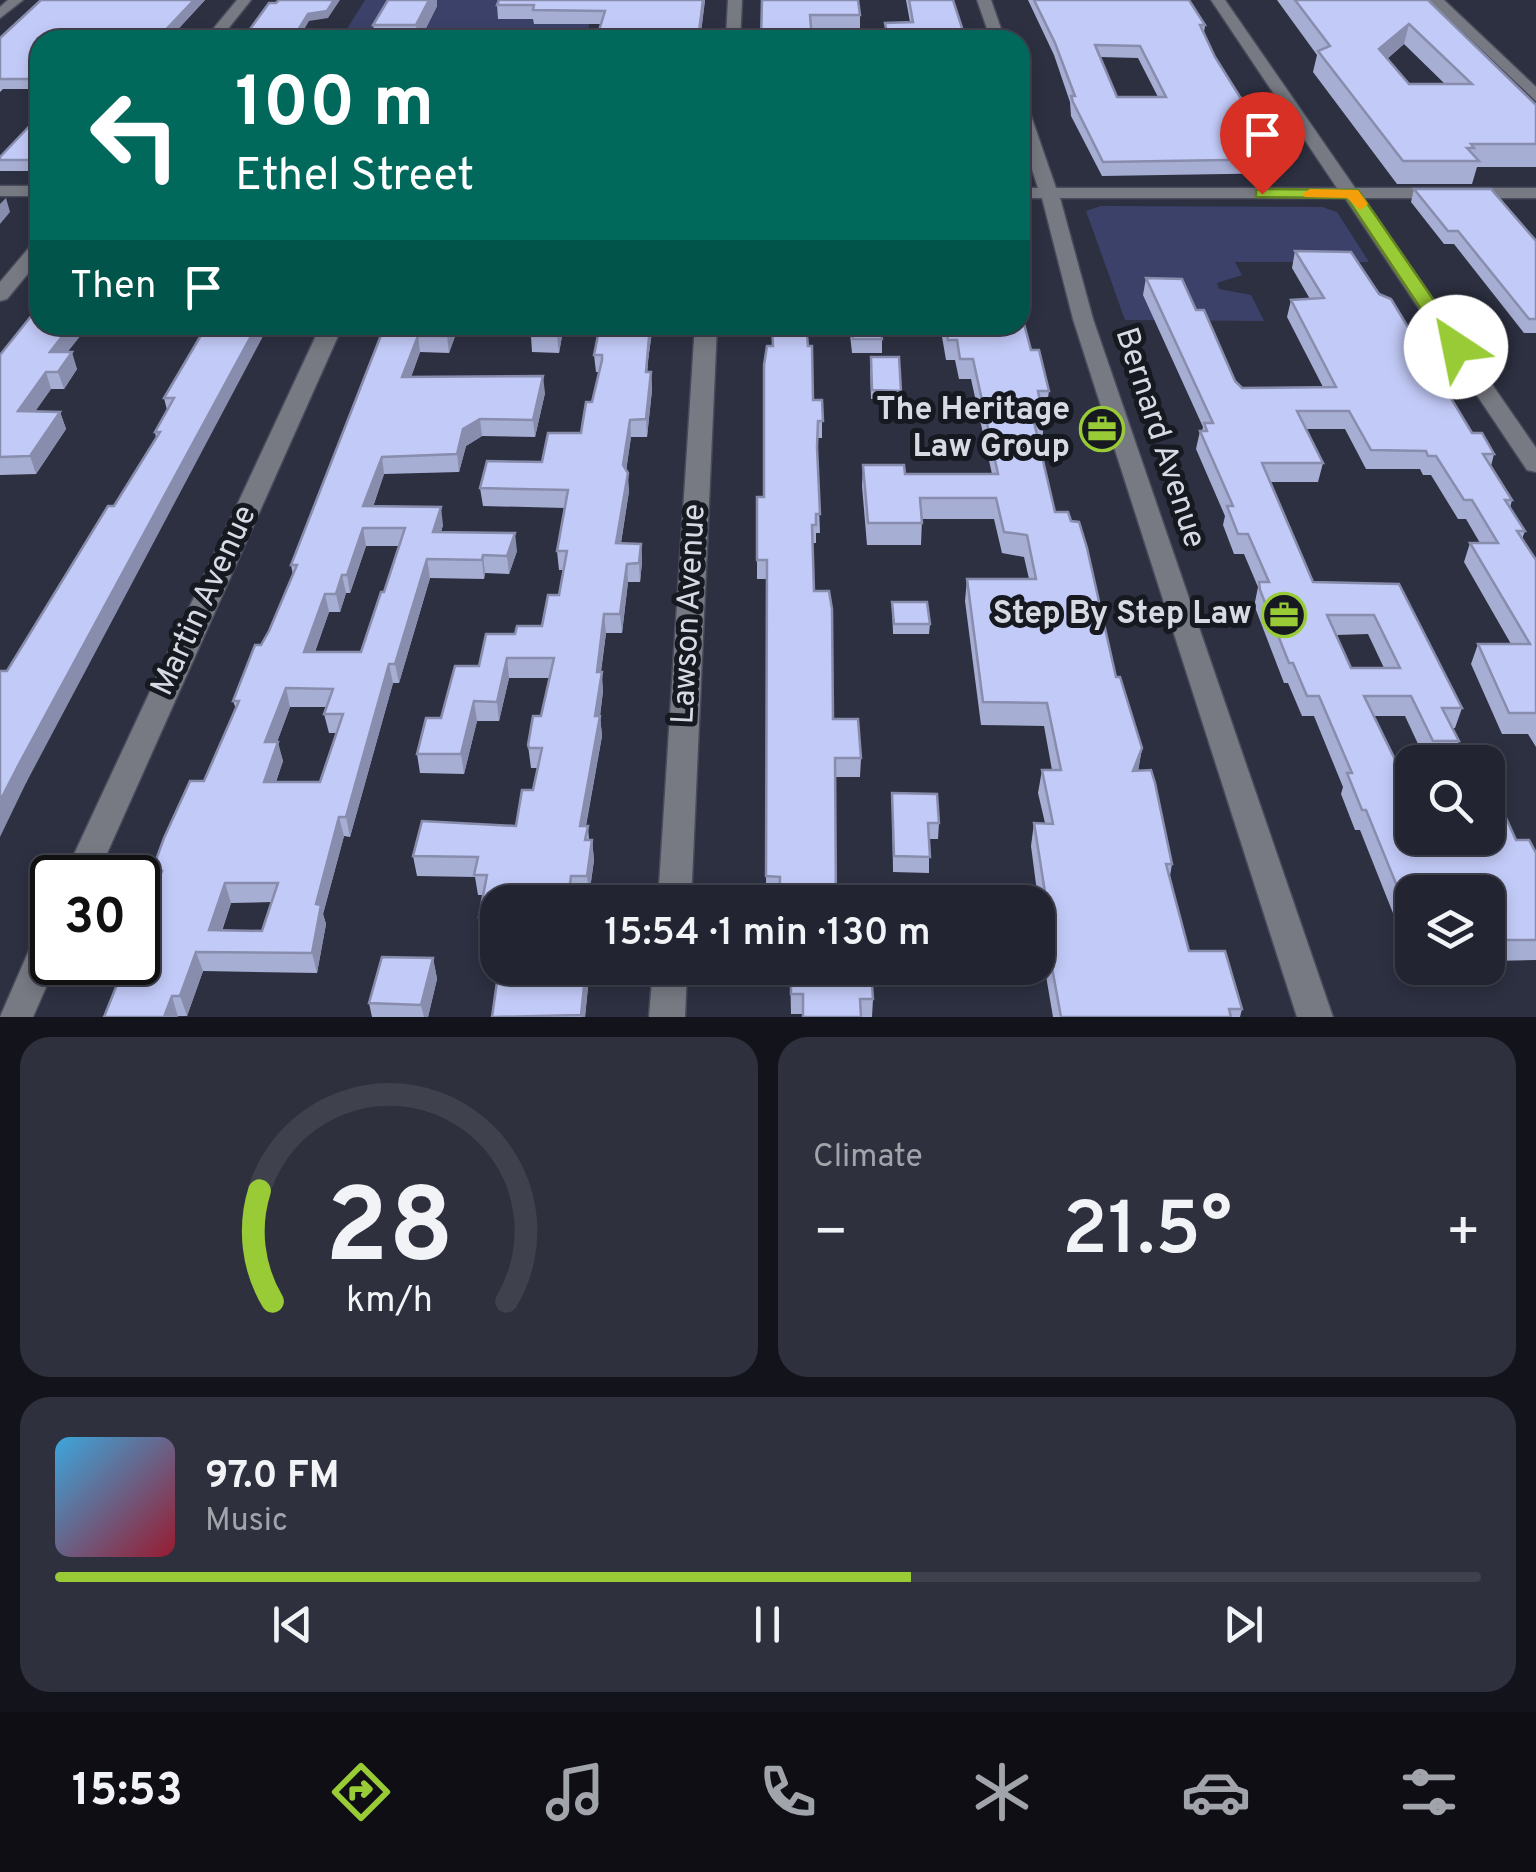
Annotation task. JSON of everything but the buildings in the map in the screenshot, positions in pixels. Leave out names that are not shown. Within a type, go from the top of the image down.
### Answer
[{"type":"street","points":[[0,14],[16,0]]},
{"type":"street","points":[[219,30],[244,0]]},
{"type":"street","points":[[732,30],[734,0]]},
{"type":"street","points":[[984,0],[994,30]]},
{"type":"street","points":[[1218,0],[1536,465]]},
{"type":"street","points":[[1436,0],[1536,96]]},
{"type":"street","name":"Bernard Avenue","points":[[1030,137],[1083,319],[1314,1017]]},
{"type":"street","points":[[0,191],[30,191]]},
{"type":"street","points":[[1030,193],[1536,192]]},
{"type":"street","points":[[0,295],[30,258]]},
{"type":"street","name":"Martin Avenue","points":[[90,855],[327,335]]},
{"type":"street","name":"Lawson Avenue","points":[[675,885],[705,335]]},
{"type":"street","points":[[15,1017],[30,984]]},
{"type":"street","points":[[668,1017],[669,985]]},
{"type":"shaded area","points":[[365,0],[596,0],[588,30],[346,30]]},
{"type":"shaded area","points":[[1101,206],[1322,207],[1337,212],[1369,262],[1235,262],[1242,275],[1217,283],[1219,289],[1251,295],[1264,321],[1125,320],[1086,211]]},
{"type":"slow traffic","points":[[1310,194],[1352,193],[1360,204]]},
{"type":"place","name":"The Heritage Law Group","points":[[1102,429]]},
{"type":"place","name":"Step By Step Law","points":[[1284,615]]},
{"type":"route","points":[[1262,194],[1352,193],[1456,347]]}]
